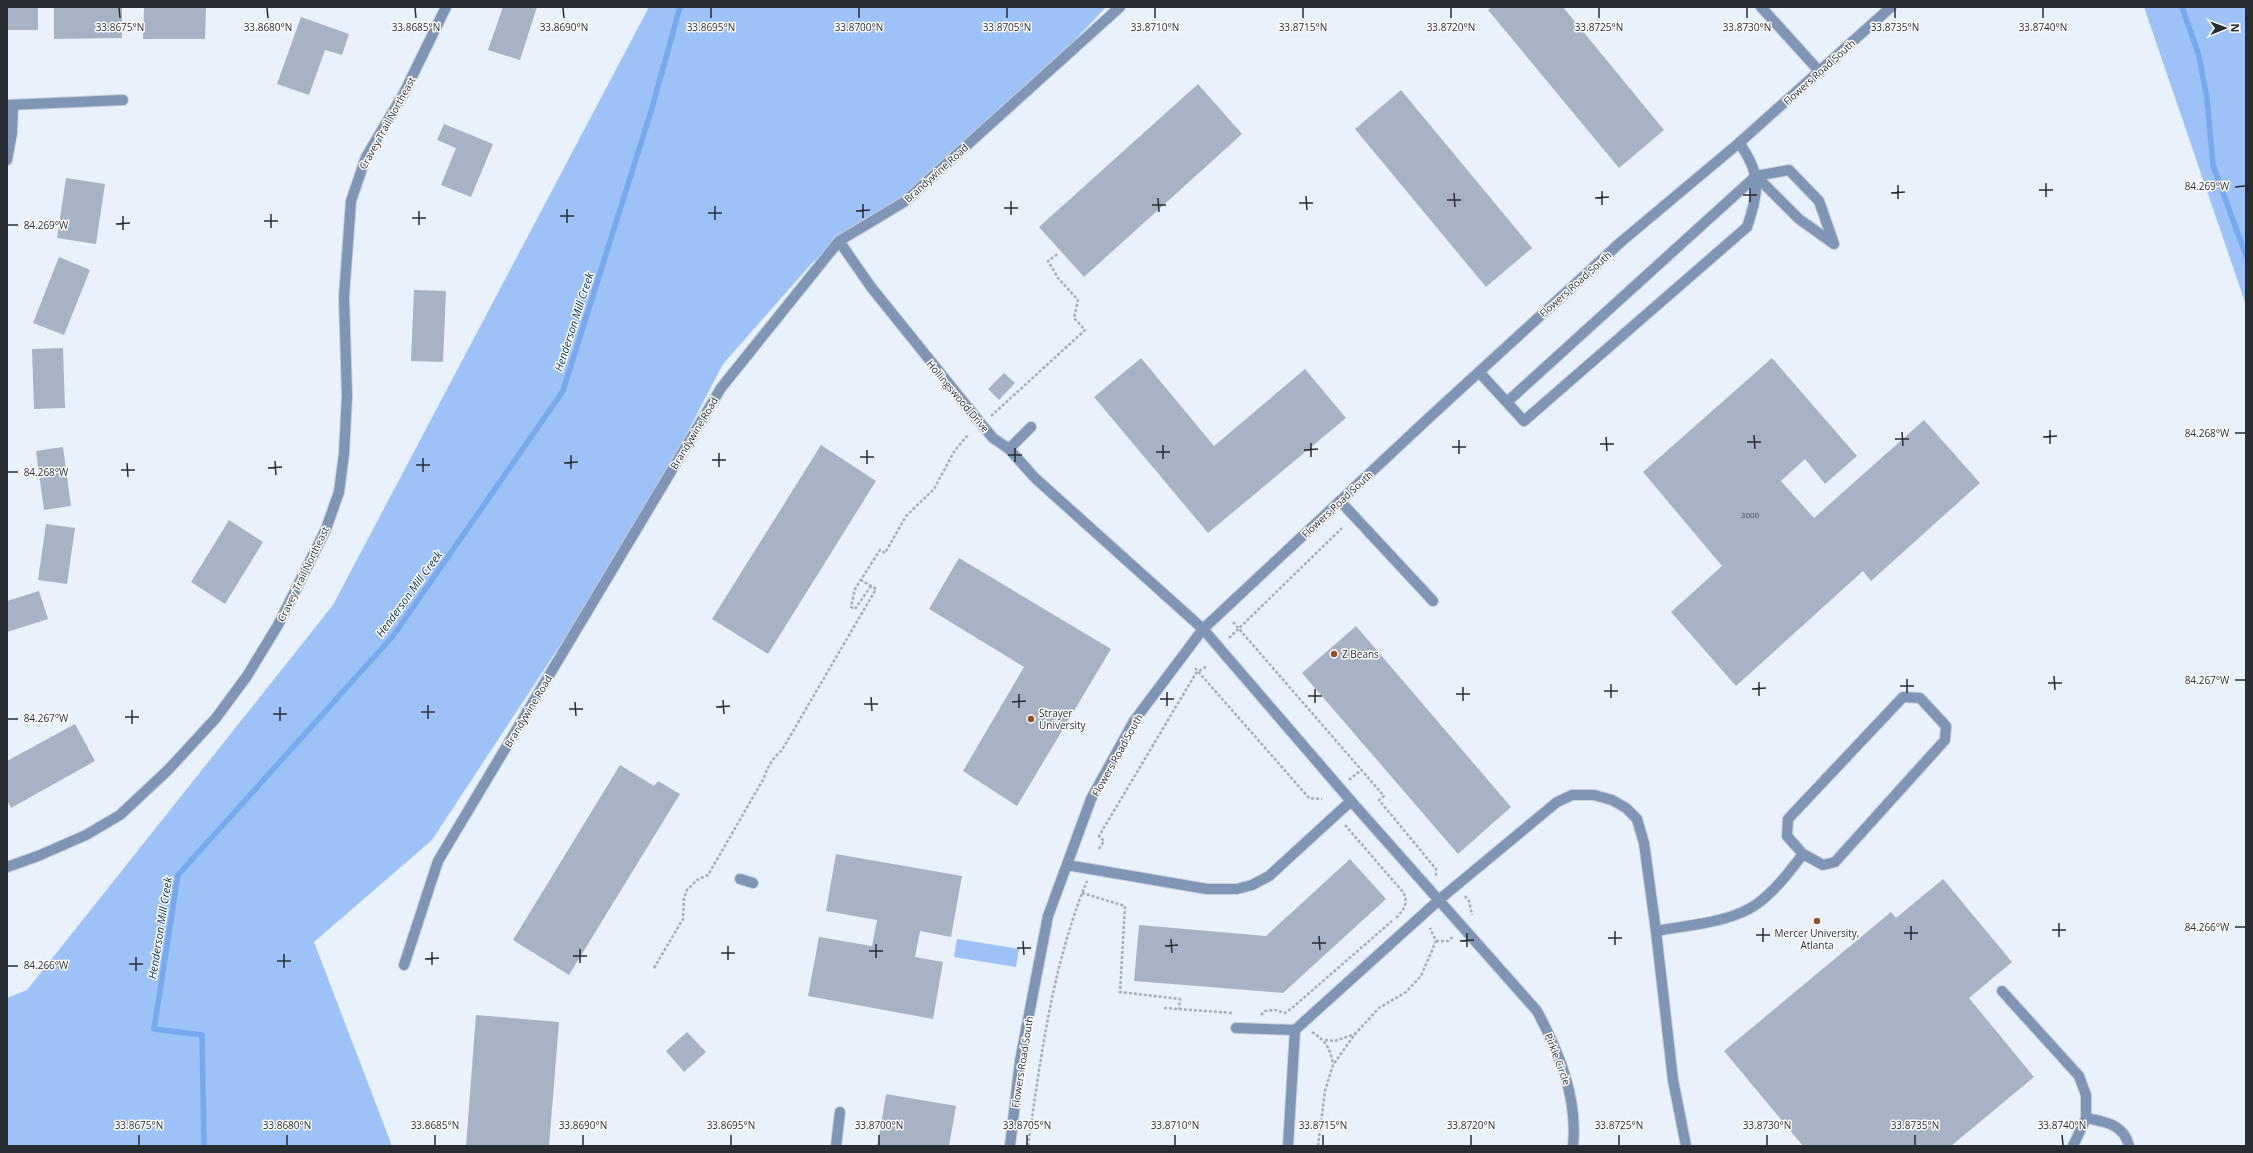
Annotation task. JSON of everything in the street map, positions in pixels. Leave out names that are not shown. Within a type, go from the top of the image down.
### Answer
[{"type":"street","name":"Cravey Trail Northeast","points":[[7,867],[38,856],[86,835],[120,815],[168,770],[216,718],[247,676],[278,625],[326,529],[339,492],[344,454],[347,396],[344,297],[351,201],[366,157],[404,93],[446,7]]},
{"type":"street","name":"Brandywine Road","points":[[404,965],[438,861],[716,394],[839,241],[904,202],[1120,7]]},
{"type":"street","points":[[1761,7],[1820,72]]},
{"type":"street","name":"Flowers Road South","points":[[1010,1146],[1020,1061],[1047,923],[1091,799],[1134,721],[1203,629],[1622,241],[1739,143],[1891,7]]},
{"type":"street","points":[[7,160],[12,133],[10,105],[123,100]]},
{"type":"street","points":[[1479,372],[1524,421],[1748,227],[1757,193],[1756,176],[1750,158],[1739,143]]},
{"type":"street","points":[[1507,402],[1756,176],[1788,170],[1819,201],[1834,244],[1798,219],[1756,176]]},
{"type":"street","name":"Hollingswood Drive","points":[[839,241],[871,287],[968,409],[993,438],[1009,449],[1036,478],[1203,629],[1351,800]]},
{"type":"street","points":[[1009,449],[1031,427]]},
{"type":"street","points":[[1340,501],[1433,601]]},
{"type":"street","points":[[1903,697],[1920,698],[1946,726],[1945,740],[1835,862],[1822,865],[1803,854],[1786,836],[1788,819],[1903,697]]},
{"type":"street","points":[[1236,1028],[1295,1030],[1440,899],[1557,802],[1572,796],[1594,795],[1612,800],[1626,808],[1637,820],[1644,843],[1656,931],[1673,1080],[1686,1146]]},
{"type":"street","points":[[1067,865],[1208,889],[1245,887],[1268,876],[1351,800]]},
{"type":"street","name":"Pirkle Circle","points":[[1351,800],[1440,899],[1537,1011],[1554,1043],[1569,1087],[1573,1146]]},
{"type":"street","points":[[1656,931],[1721,920],[1757,904],[1787,875],[1803,854]]},
{"type":"street","points":[[740,879],[753,883]]},
{"type":"street","points":[[2002,991],[2079,1076],[2086,1094],[2086,1118],[2073,1146]]},
{"type":"street","points":[[1288,1146],[1295,1030]]},
{"type":"street","points":[[836,1146],[840,1112]]},
{"type":"street","points":[[2086,1118],[2110,1123],[2121,1131],[2129,1146]]},
{"type":"path","points":[[990,417],[1085,330],[1074,318],[1078,300],[1058,278],[1048,261],[1059,254]]},
{"type":"path","points":[[871,586],[855,609],[851,607],[855,588],[880,550],[885,553],[906,516],[934,489],[955,450],[968,434]]},
{"type":"path","points":[[1226,640],[1342,528]]},
{"type":"path","points":[[654,968],[683,919],[684,898],[687,890],[697,880],[708,875],[764,778],[774,756],[782,750],[876,589],[861,580]]},
{"type":"path","points":[[1233,622],[1384,796],[1375,804]]},
{"type":"path","points":[[1099,849],[1104,841],[1100,836],[1199,672],[1207,666]]},
{"type":"path","points":[[1195,668],[1309,798],[1322,799]]},
{"type":"path","points":[[1348,781],[1361,770]]},
{"type":"path","points":[[1379,800],[1436,869],[1436,876]]},
{"type":"path","points":[[1253,1015],[1261,1016],[1265,1011],[1275,1010],[1285,1013],[1405,908],[1407,900],[1403,892],[1345,825]]},
{"type":"path","points":[[1028,1146],[1049,1008],[1067,937],[1087,881]]},
{"type":"path","points":[[1082,893],[1125,906],[1120,992],[1180,999],[1178,1009]]},
{"type":"path","points":[[1462,896],[1466,896],[1469,901],[1473,918]]},
{"type":"path","points":[[1318,1146],[1325,1091],[1333,1065],[1355,1034],[1379,1008],[1406,992],[1421,976],[1436,941],[1430,928]]},
{"type":"path","points":[[1436,941],[1448,941],[1454,936]]},
{"type":"path","points":[[1164,1008],[1238,1014]]},
{"type":"path","points":[[1311,1031],[1324,1040],[1330,1049],[1333,1065]]},
{"type":"path","points":[[1324,1040],[1335,1041],[1355,1034]]},
{"type":"shaded area","points":[[649,7],[1106,7],[1039,78],[901,201],[812,263],[723,364],[640,524],[432,840],[314,942],[392,1146],[7,1146],[7,998],[27,990],[333,605]]},
{"type":"shaded area","points":[[2144,7],[2246,7],[2246,305]]},
{"type":"shaded area","points":[[957,939],[1019,949],[1016,967],[954,957]]},
{"type":"building","points":[[7,7],[38,7],[38,30],[7,30]]},
{"type":"building","points":[[54,7],[122,7],[122,38],[54,39]]},
{"type":"building","points":[[144,7],[206,7],[205,39],[143,39]]},
{"type":"building","points":[[503,7],[537,7],[520,60],[488,50]]},
{"type":"building","points":[[1492,7],[1563,7],[1664,130],[1619,168],[1488,10]]},
{"type":"building","points":[[301,17],[349,34],[342,55],[325,50],[309,95],[277,84]]},
{"type":"building","points":[[1198,84],[1242,134],[1084,277],[1039,227]]},
{"type":"building","points":[[1401,90],[1532,248],[1486,287],[1355,129]]},
{"type":"building","points":[[444,124],[493,144],[471,197],[441,185],[456,148],[437,140]]},
{"type":"building","points":[[66,178],[105,184],[96,244],[57,238]]},
{"type":"building","points":[[59,257],[90,270],[64,335],[33,323]]},
{"type":"building","points":[[414,290],[446,291],[443,362],[411,361]]},
{"type":"building","points":[[63,348],[65,408],[34,409],[32,349]]},
{"type":"building","points":[[1141,358],[1214,446],[1305,369],[1346,418],[1208,533],[1094,397]]},
{"type":"building","points":[[1772,358],[1857,456],[1825,484],[1805,459],[1781,481],[1814,518],[1924,420],[1980,483],[1871,581],[1863,571],[1736,686],[1671,612],[1722,566],[1643,472]]},
{"type":"building","points":[[1004,373],[1015,383],[999,400],[988,389]]},
{"type":"building","points":[[821,445],[876,481],[768,654],[712,619]]},
{"type":"building","points":[[63,447],[71,506],[44,510],[36,451]]},
{"type":"building","points":[[229,520],[263,542],[225,604],[191,582]]},
{"type":"building","points":[[46,524],[75,528],[67,584],[38,580]]},
{"type":"building","name":"Strayer University","points":[[959,558],[1111,649],[1017,806],[963,771],[1024,667],[929,609]]},
{"type":"building","points":[[39,591],[48,619],[7,632],[7,601]]},
{"type":"building","points":[[1356,626],[1511,807],[1458,854],[1302,673]]},
{"type":"building","points":[[75,724],[95,761],[11,808],[7,800],[7,761]]},
{"type":"building","points":[[620,765],[654,786],[658,781],[680,794],[569,975],[513,940]]},
{"type":"building","points":[[836,854],[962,876],[951,937],[920,931],[915,957],[943,962],[933,1019],[808,996],[819,937],[872,946],[877,920],[826,911]]},
{"type":"building","points":[[1350,859],[1386,899],[1283,993],[1134,981],[1139,925],[1266,936]]},
{"type":"building","points":[[1943,879],[2012,962],[1969,998],[2034,1077],[1951,1146],[1803,1146],[1724,1051],[1891,912],[1896,918]]},
{"type":"building","points":[[476,1015],[559,1022],[549,1146],[466,1146]]},
{"type":"building","points":[[687,1032],[706,1052],[684,1072],[666,1051]]},
{"type":"building","points":[[886,1094],[956,1106],[949,1146],[875,1146],[878,1143]]},
{"type":"waterway","name":"Henderson Mill Creek","points":[[204,1146],[202,1035],[154,1029],[178,875],[393,636],[563,391],[652,108],[680,7]]},
{"type":"waterway","points":[[2182,7],[2199,56],[2207,98],[2213,165],[2246,256]]},
{"type":"place","name":"Z Beans","points":[[1334,654]]},
{"type":"place","name":"Strayer University","points":[[1031,719]]},
{"type":"place","name":"Mercer University, Atlanta","points":[[1817,921]]}]
